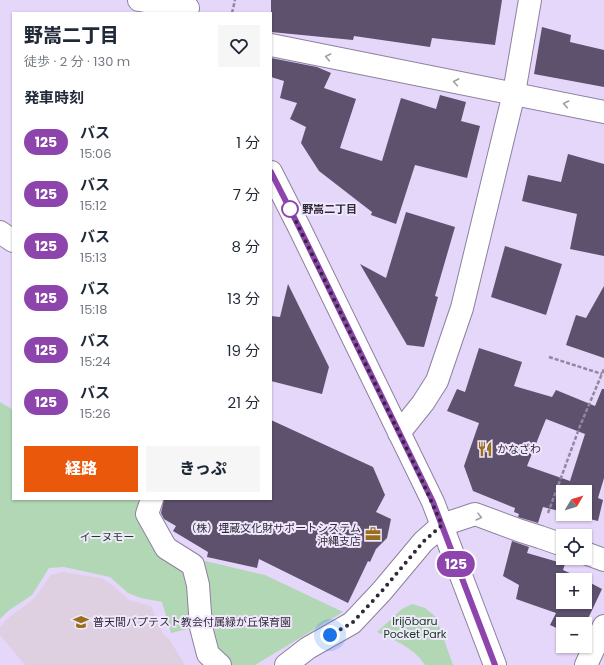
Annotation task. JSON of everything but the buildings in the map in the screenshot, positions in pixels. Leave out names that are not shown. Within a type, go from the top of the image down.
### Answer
[{"type":"street","points":[[138,0],[188,7]]},
{"type":"street","points":[[399,433],[423,403],[437,382],[462,308],[514,93],[530,0]]},
{"type":"street","points":[[272,45],[604,112]]},
{"type":"street","points":[[272,174],[433,502],[495,665]]},
{"type":"street","points":[[0,232],[12,241]]},
{"type":"street","points":[[152,500],[147,514],[166,548],[193,565],[198,585],[201,627],[208,654],[220,665]]},
{"type":"street","points":[[286,665],[308,648],[352,623],[382,591],[423,542],[442,525],[475,514],[556,542]]},
{"type":"street","points":[[592,556],[604,560]]},
{"type":"street","points":[[586,665],[604,626]]},
{"type":"path","points":[[232,12],[235,0]]},
{"type":"path","points":[[549,357],[602,374]]},
{"type":"path","points":[[540,536],[559,481],[604,370]]},
{"type":"shaded area","name":"普天間バプテスト教会付属緑が丘保育園","points":[[63,572],[101,578],[112,585],[129,600],[151,606],[163,634],[169,639],[185,665],[25,665],[0,635],[0,627],[9,617],[29,603],[36,596],[51,575]]},
{"type":"green space","name":"イーヌモー","points":[[0,402],[12,409],[12,500],[142,500],[139,515],[163,559],[186,568],[196,627],[171,633],[162,602],[141,598],[128,593],[110,577],[64,567],[49,568],[32,595],[8,611],[0,619]]},
{"type":"green space","points":[[205,561],[265,575],[343,612],[255,665],[233,665],[222,657],[209,624],[203,594]]},
{"type":"green space","name":"Irijōbaru Pocket Park","points":[[412,604],[425,608],[436,617],[453,665],[425,665],[410,649],[377,632],[402,609]]},
{"type":"bus line","name":"125","points":[[272,174],[433,502],[495,665]]},
{"type":"place","name":"野嵩二丁目","points":[[290,209]]},
{"type":"place","name":"かなざわ","points":[[485,449]]},
{"type":"place","name":"（株）埋蔵文化財サポートシステム 沖縄支店","points":[[373,534]]},
{"type":"place","name":"普天間バプテスト教会付属緑が丘保育園","points":[[81,622]]},
{"type":"route","points":[[290,209],[433,502],[442,525],[423,542],[382,591],[352,623],[330,635]]}]
